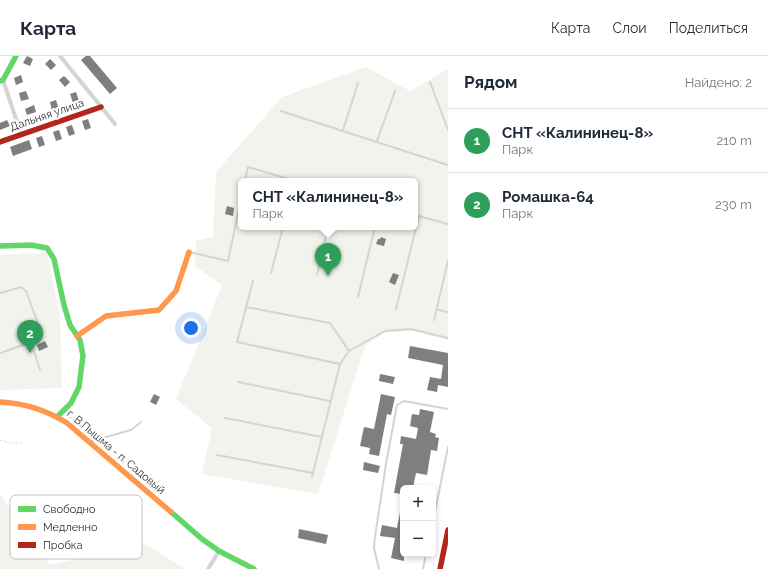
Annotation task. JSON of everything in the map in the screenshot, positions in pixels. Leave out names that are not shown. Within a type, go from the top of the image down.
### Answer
[{"type":"street","points":[[16,56],[1,81],[21,134]]},
{"type":"street","points":[[60,56],[115,124]]},
{"type":"street","name":"Дальняя улица","points":[[0,142],[101,107]]},
{"type":"street","points":[[0,246],[31,245],[47,248],[54,259],[64,305],[70,325],[77,336],[83,356],[79,387],[70,403],[58,416]]},
{"type":"street","points":[[77,336],[106,316],[159,310],[176,291],[189,252]]},
{"type":"street","name":"г. В.Пышма - п. Садовый","points":[[0,402],[34,406],[58,416],[90,441],[202,539],[254,569]]},
{"type":"street","points":[[440,569],[448,530]]},
{"type":"street","points":[[208,569],[219,550]]},
{"type":"lane","points":[[430,82],[448,130]]},
{"type":"lane","points":[[343,130],[358,83]]},
{"type":"lane","points":[[377,141],[396,91]]},
{"type":"lane","points":[[281,111],[448,165]]},
{"type":"lane","points":[[246,178],[248,167],[285,178]]},
{"type":"lane","points":[[189,252],[228,261],[238,213]]},
{"type":"lane","points":[[418,220],[419,216],[448,224]]},
{"type":"lane","points":[[271,273],[282,230]]},
{"type":"lane","points":[[317,275],[327,230]]},
{"type":"lane","points":[[358,297],[374,230]]},
{"type":"lane","points":[[396,309],[416,230]]},
{"type":"lane","points":[[434,320],[438,310],[448,261]]},
{"type":"lane","points":[[253,280],[237,342],[340,364]]},
{"type":"lane","points":[[0,293],[21,287],[26,291],[42,334],[40,339],[0,353]]},
{"type":"lane","points":[[246,307],[330,323],[349,351]]},
{"type":"lane","points":[[438,310],[448,312]]},
{"type":"lane","points":[[312,477],[340,364],[349,351],[385,330],[411,329],[448,338]]},
{"type":"lane","points":[[31,342],[40,370]]},
{"type":"lane","points":[[238,382],[330,401]]},
{"type":"lane","points":[[379,569],[374,548],[375,537],[397,405],[404,400],[448,409]]},
{"type":"lane","points":[[225,418],[322,437]]},
{"type":"lane","points":[[90,441],[100,437],[131,430],[141,422]]},
{"type":"lane","points":[[433,521],[448,447]]},
{"type":"lane","points":[[217,455],[313,473]]},
{"type":"lane","points":[[423,569],[425,557]]},
{"type":"path","points":[[0,440],[10,443],[23,443]]},
{"type":"shaded area","points":[[366,67],[410,91],[448,69],[448,340],[413,331],[385,332],[365,346],[318,494],[202,474],[212,428],[176,399],[222,285],[195,266],[196,241],[213,237],[216,172],[282,97]]},
{"type":"shaded area","points":[[47,253],[60,317],[62,388],[0,390],[0,255]]},
{"type":"shaded area","points":[[0,494],[10,508],[10,559],[46,559],[50,565],[76,559],[142,559],[142,543],[144,543],[185,569],[0,569]]},
{"type":"building","points":[[27,56],[33,59],[30,66],[23,63]]},
{"type":"building","points":[[86,56],[90,56],[117,88],[110,94],[81,60]]},
{"type":"building","points":[[50,59],[56,65],[51,70],[45,64]]},
{"type":"building","points":[[21,75],[23,82],[16,85],[14,78]]},
{"type":"building","points":[[64,76],[70,82],[65,87],[59,80]]},
{"type":"building","points":[[26,91],[29,99],[21,101],[19,93]]},
{"type":"building","points":[[76,92],[79,101],[73,103],[70,94]]},
{"type":"building","points":[[56,100],[59,109],[52,111],[50,102]]},
{"type":"building","points":[[34,105],[36,112],[27,115],[25,109]]},
{"type":"building","points":[[88,119],[91,128],[85,130],[82,121]]},
{"type":"building","points":[[7,120],[10,126],[0,130],[0,123]]},
{"type":"building","points":[[72,125],[75,134],[69,136],[66,127]]},
{"type":"building","points":[[59,130],[62,139],[56,141],[53,132]]},
{"type":"building","points":[[42,136],[45,145],[39,147],[36,138]]},
{"type":"building","points":[[29,140],[32,149],[13,156],[10,147]]},
{"type":"building","points":[[227,206],[234,208],[233,216],[225,214]]},
{"type":"building","points":[[381,237],[386,239],[384,246],[376,244],[378,239]]},
{"type":"building","points":[[393,273],[399,275],[395,285],[389,282]]},
{"type":"building","points":[[45,341],[48,347],[39,351],[37,345]]},
{"type":"building","points":[[410,346],[448,353],[448,387],[438,385],[437,392],[427,390],[430,377],[441,379],[443,365],[408,358]]},
{"type":"building","points":[[380,374],[395,377],[393,384],[379,381]]},
{"type":"building","points":[[154,394],[160,397],[156,405],[150,402]]},
{"type":"building","points":[[381,394],[395,397],[391,415],[387,414],[379,456],[369,454],[370,448],[360,446],[364,427],[374,429]]},
{"type":"building","points":[[420,409],[434,412],[430,432],[436,434],[435,437],[439,438],[437,451],[431,450],[427,475],[416,473],[414,485],[400,485],[400,494],[394,493],[403,444],[400,444],[401,436],[416,439],[418,428],[410,426],[412,414],[419,415]]},
{"type":"building","points":[[364,462],[380,466],[378,473],[363,470]]},
{"type":"building","points":[[400,512],[400,557],[404,557],[404,561],[391,558],[395,538],[380,536],[382,525],[397,528]]},
{"type":"building","points":[[299,529],[328,535],[326,544],[298,538]]},
{"type":"traffic: fast","points":[[0,81],[3,80],[16,56]]},
{"type":"traffic: fast","points":[[0,246],[31,245],[47,248],[54,259],[64,305],[70,325],[80,340],[83,356],[79,387],[71,403],[58,416]]},
{"type":"traffic: fast","points":[[171,512],[202,539],[219,551],[254,569]]},
{"type":"traffic: slow","points":[[77,336],[106,316],[159,310],[176,291],[189,252]]},
{"type":"traffic: slow","points":[[0,402],[35,408],[51,414],[67,423],[171,512]]},
{"type":"traffic: jam","points":[[0,142],[101,107]]},
{"type":"traffic: jam","points":[[440,569],[448,530]]},
{"type":"place","name":"СНТ «Калининец-8»","points":[[328,276]]},
{"type":"place","name":"Ромашка-64","points":[[30,353]]}]
